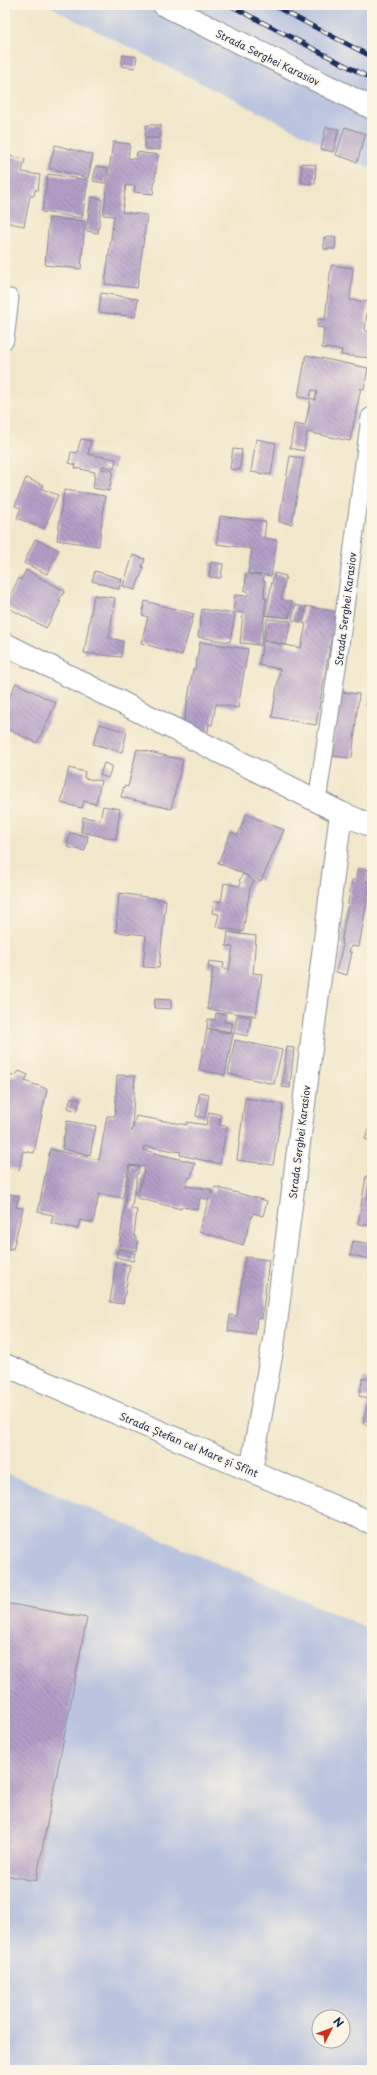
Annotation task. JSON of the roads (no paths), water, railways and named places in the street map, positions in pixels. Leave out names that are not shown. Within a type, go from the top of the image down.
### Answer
[{"type":"street","name":"Strada Serghei Karasiov","points":[[164,5],[372,108]]},
{"type":"street","points":[[5,644],[341,813],[372,826]]},
{"type":"street","name":"Strada Serghei Karasiov","points":[[252,1471],[274,1339],[341,813]]},
{"type":"street","name":"Strada Ștefan cel Mare și Sfînt","points":[[5,1365],[372,1523]]},
{"type":"lane","points":[[5,340],[10,298]]},
{"type":"lane","name":"Strada Serghei Karasiov","points":[[317,801],[338,661],[370,417]]},
{"type":"railway","points":[[229,5],[372,79]]},
{"type":"railway","points":[[272,5],[372,57]]}]
